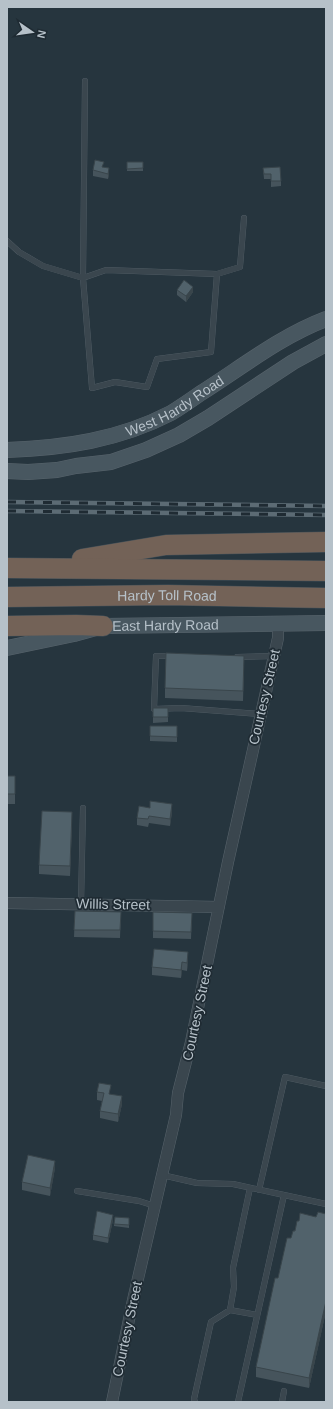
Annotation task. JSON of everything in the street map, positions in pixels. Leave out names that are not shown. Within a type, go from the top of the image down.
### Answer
[{"type":"highway","points":[[17,568],[166,545],[326,542]]},
{"type":"highway","name":"Hardy Toll Road","points":[[17,568],[326,571]]},
{"type":"highway","name":"Hardy Toll Road","points":[[7,597],[168,595],[326,598]]},
{"type":"highway","points":[[7,626],[103,626]]},
{"type":"main road","name":"West Hardy Road","points":[[7,450],[44,449],[80,444],[108,437],[171,413],[284,340],[309,326],[326,319]]},
{"type":"main road","name":"West Hardy Road","points":[[7,471],[28,472],[57,470],[111,462],[146,450],[179,435],[208,418],[294,362],[326,344]]},
{"type":"main road","points":[[76,466],[80,444]]},
{"type":"main road","name":"East Hardy Road","points":[[7,648],[74,634],[103,626],[326,624]]},
{"type":"street","name":"Courtesy Street","points":[[112,1402],[129,1318],[176,1115],[178,1093],[186,1062],[260,714],[278,638],[278,624]]},
{"type":"street","name":"Willis Street","points":[[7,903],[219,907]]},
{"type":"lane","points":[[85,81],[83,278],[92,388],[115,382],[147,387],[157,359],[211,352],[217,274]]},
{"type":"lane","points":[[7,241],[19,252],[43,266],[83,278],[106,270],[217,274],[240,266],[244,218]]},
{"type":"lane","points":[[177,656],[156,656],[154,708],[181,708],[260,714]]},
{"type":"lane","points":[[234,657],[273,656]]},
{"type":"lane","points":[[81,904],[83,808]]},
{"type":"lane","points":[[259,1190],[285,1077],[326,1086]]},
{"type":"lane","points":[[162,1175],[197,1183],[233,1184],[326,1204]]},
{"type":"lane","points":[[230,1310],[234,1287],[233,1268],[250,1188]]},
{"type":"lane","points":[[77,1191],[139,1201],[155,1206]]},
{"type":"lane","points":[[238,1402],[284,1196]]},
{"type":"lane","points":[[194,1402],[211,1322],[230,1310],[257,1316]]},
{"type":"lane","points":[[282,1402],[284,1391]]},
{"type":"building","points":[[95,160],[104,162],[102,167],[109,168],[108,174],[93,170]]},
{"type":"building","points":[[127,162],[143,162],[143,168],[127,169]]},
{"type":"building","points":[[280,167],[281,181],[271,181],[271,174],[264,174],[263,168]]},
{"type":"building","points":[[184,280],[193,287],[186,296],[177,290]]},
{"type":"building","points":[[166,653],[244,656],[243,691],[165,688]]},
{"type":"building","points":[[153,708],[168,708],[168,717],[153,717]]},
{"type":"building","points":[[150,726],[177,726],[177,737],[150,736]]},
{"type":"building","points":[[7,776],[15,776],[15,794],[7,794]]},
{"type":"building","points":[[150,801],[172,804],[170,819],[149,816],[148,819],[137,818],[139,806],[150,808]]},
{"type":"building","points":[[42,811],[72,812],[70,866],[39,865]]},
{"type":"building","points":[[75,911],[121,912],[120,930],[74,930]]},
{"type":"building","points":[[153,912],[192,913],[191,932],[153,931]]},
{"type":"building","points":[[154,949],[188,952],[187,963],[182,962],[181,970],[152,967]]},
{"type":"building","points":[[99,1083],[111,1085],[109,1094],[122,1096],[118,1114],[100,1111],[104,1093],[97,1092]]},
{"type":"building","points":[[28,1155],[55,1161],[50,1188],[22,1182]]},
{"type":"building","points":[[97,1211],[113,1215],[108,1238],[93,1235]]},
{"type":"building","points":[[318,1212],[326,1214],[326,1301],[309,1378],[256,1367],[275,1278],[278,1278],[287,1238],[291,1238],[293,1231],[295,1231],[300,1213],[316,1217]]},
{"type":"building","points":[[115,1217],[129,1218],[129,1225],[114,1224]]},
{"type":"railway","points":[[7,502],[326,506]]},
{"type":"railway","points":[[7,511],[326,515]]}]
